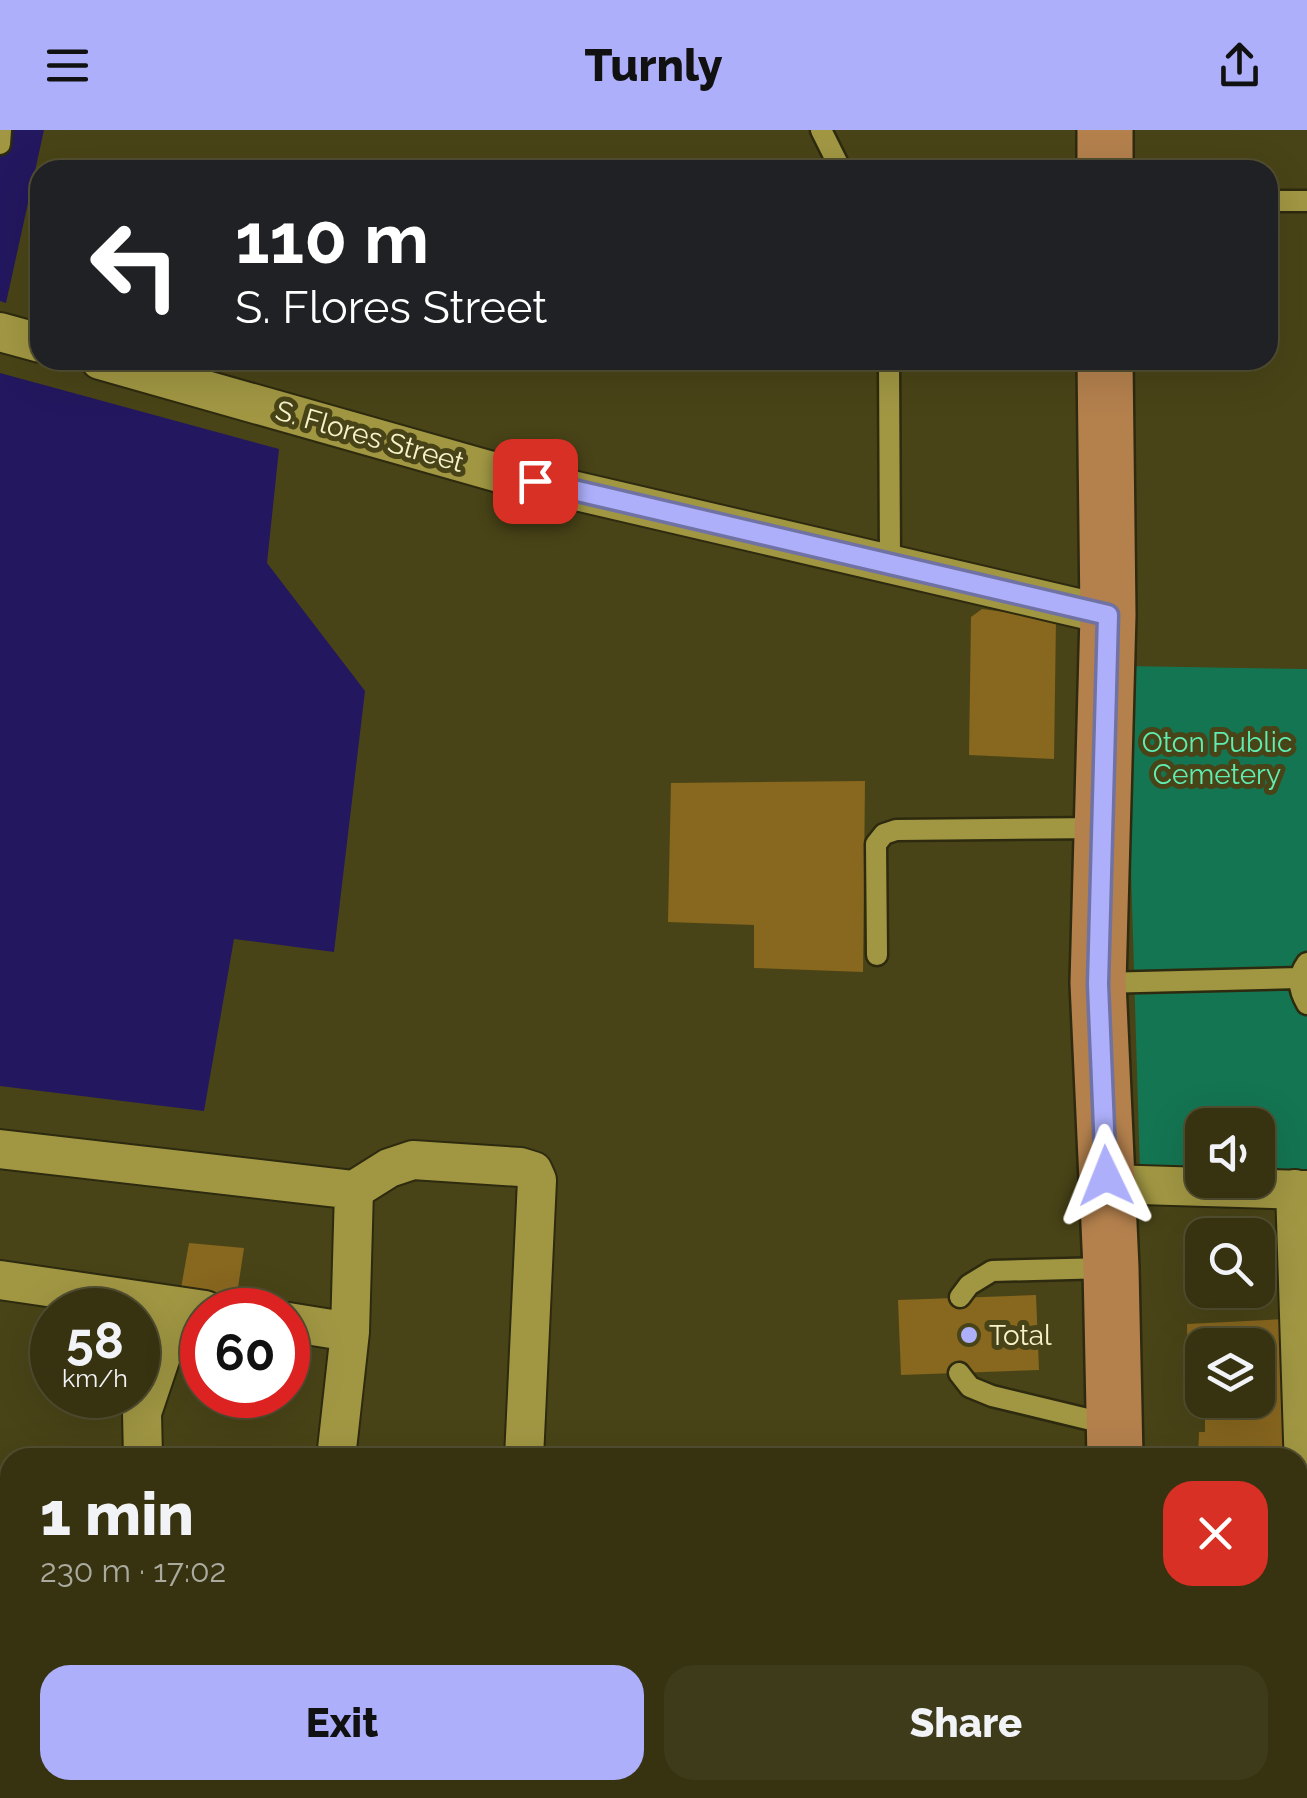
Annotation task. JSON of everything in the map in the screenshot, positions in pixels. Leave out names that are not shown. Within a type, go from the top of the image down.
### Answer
[{"type":"main road","points":[[1105,130],[1105,160]]},
{"type":"main road","points":[[1105,370],[1108,615],[1098,984],[1112,1268],[1115,1442]]},
{"type":"street","points":[[0,332],[30,340]]},
{"type":"street","name":"S. Flores Street","points":[[135,370],[500,473],[1108,615]]},
{"type":"street","points":[[0,1149],[354,1190],[389,1168],[413,1160],[532,1172],[537,1180],[524,1448]]},
{"type":"street","points":[[1107,1184],[1301,1189],[1305,1448]]},
{"type":"street","points":[[337,1448],[350,1332],[354,1190]]},
{"type":"street","points":[[0,1280],[180,1306]]},
{"type":"street","points":[[310,1326],[350,1332]]},
{"type":"street","points":[[144,1448],[142,1413],[180,1333]]},
{"type":"lane","points":[[0,144],[2,130]]},
{"type":"lane","points":[[821,130],[836,160]]},
{"type":"lane","points":[[1278,201],[1307,201]]},
{"type":"lane","points":[[890,370],[890,563]]},
{"type":"lane","points":[[876,955],[876,844],[884,834],[896,830],[1101,828]]},
{"type":"lane","points":[[1098,984],[1303,970],[1300,991],[1307,1004]]},
{"type":"lane","points":[[960,1298],[970,1285],[992,1270],[1112,1268]]},
{"type":"lane","points":[[959,1373],[970,1387],[1115,1442]]},
{"type":"green space","name":"Oton Public Cemetery","points":[[1125,666],[1307,669],[1307,1174],[1275,1174],[1275,1108],[1185,1108],[1185,1173],[1140,1173]]},
{"type":"shaded area","points":[[0,130],[44,130],[37,160],[30,160],[30,194],[6,303],[0,301]]},
{"type":"shaded area","points":[[0,373],[279,449],[267,563],[365,691],[334,952],[234,939],[204,1111],[0,1086]]},
{"type":"building","points":[[982,609],[1056,619],[1054,759],[969,755],[971,617]]},
{"type":"building","points":[[865,781],[863,972],[754,968],[754,925],[668,922],[671,783]]},
{"type":"building","points":[[189,1243],[244,1248],[238,1288],[181,1288]]},
{"type":"building","name":"Total","points":[[1036,1295],[1039,1370],[901,1375],[898,1300]]},
{"type":"building","points":[[1286,1319],[1287,1448],[1198,1448],[1199,1432],[1205,1432],[1205,1418],[1275,1418],[1275,1328],[1187,1328],[1187,1324]]},
{"type":"place","name":"Total","points":[[969,1335]]},
{"type":"route","points":[[535,481],[1108,615],[1098,984],[1106,1176]]}]
